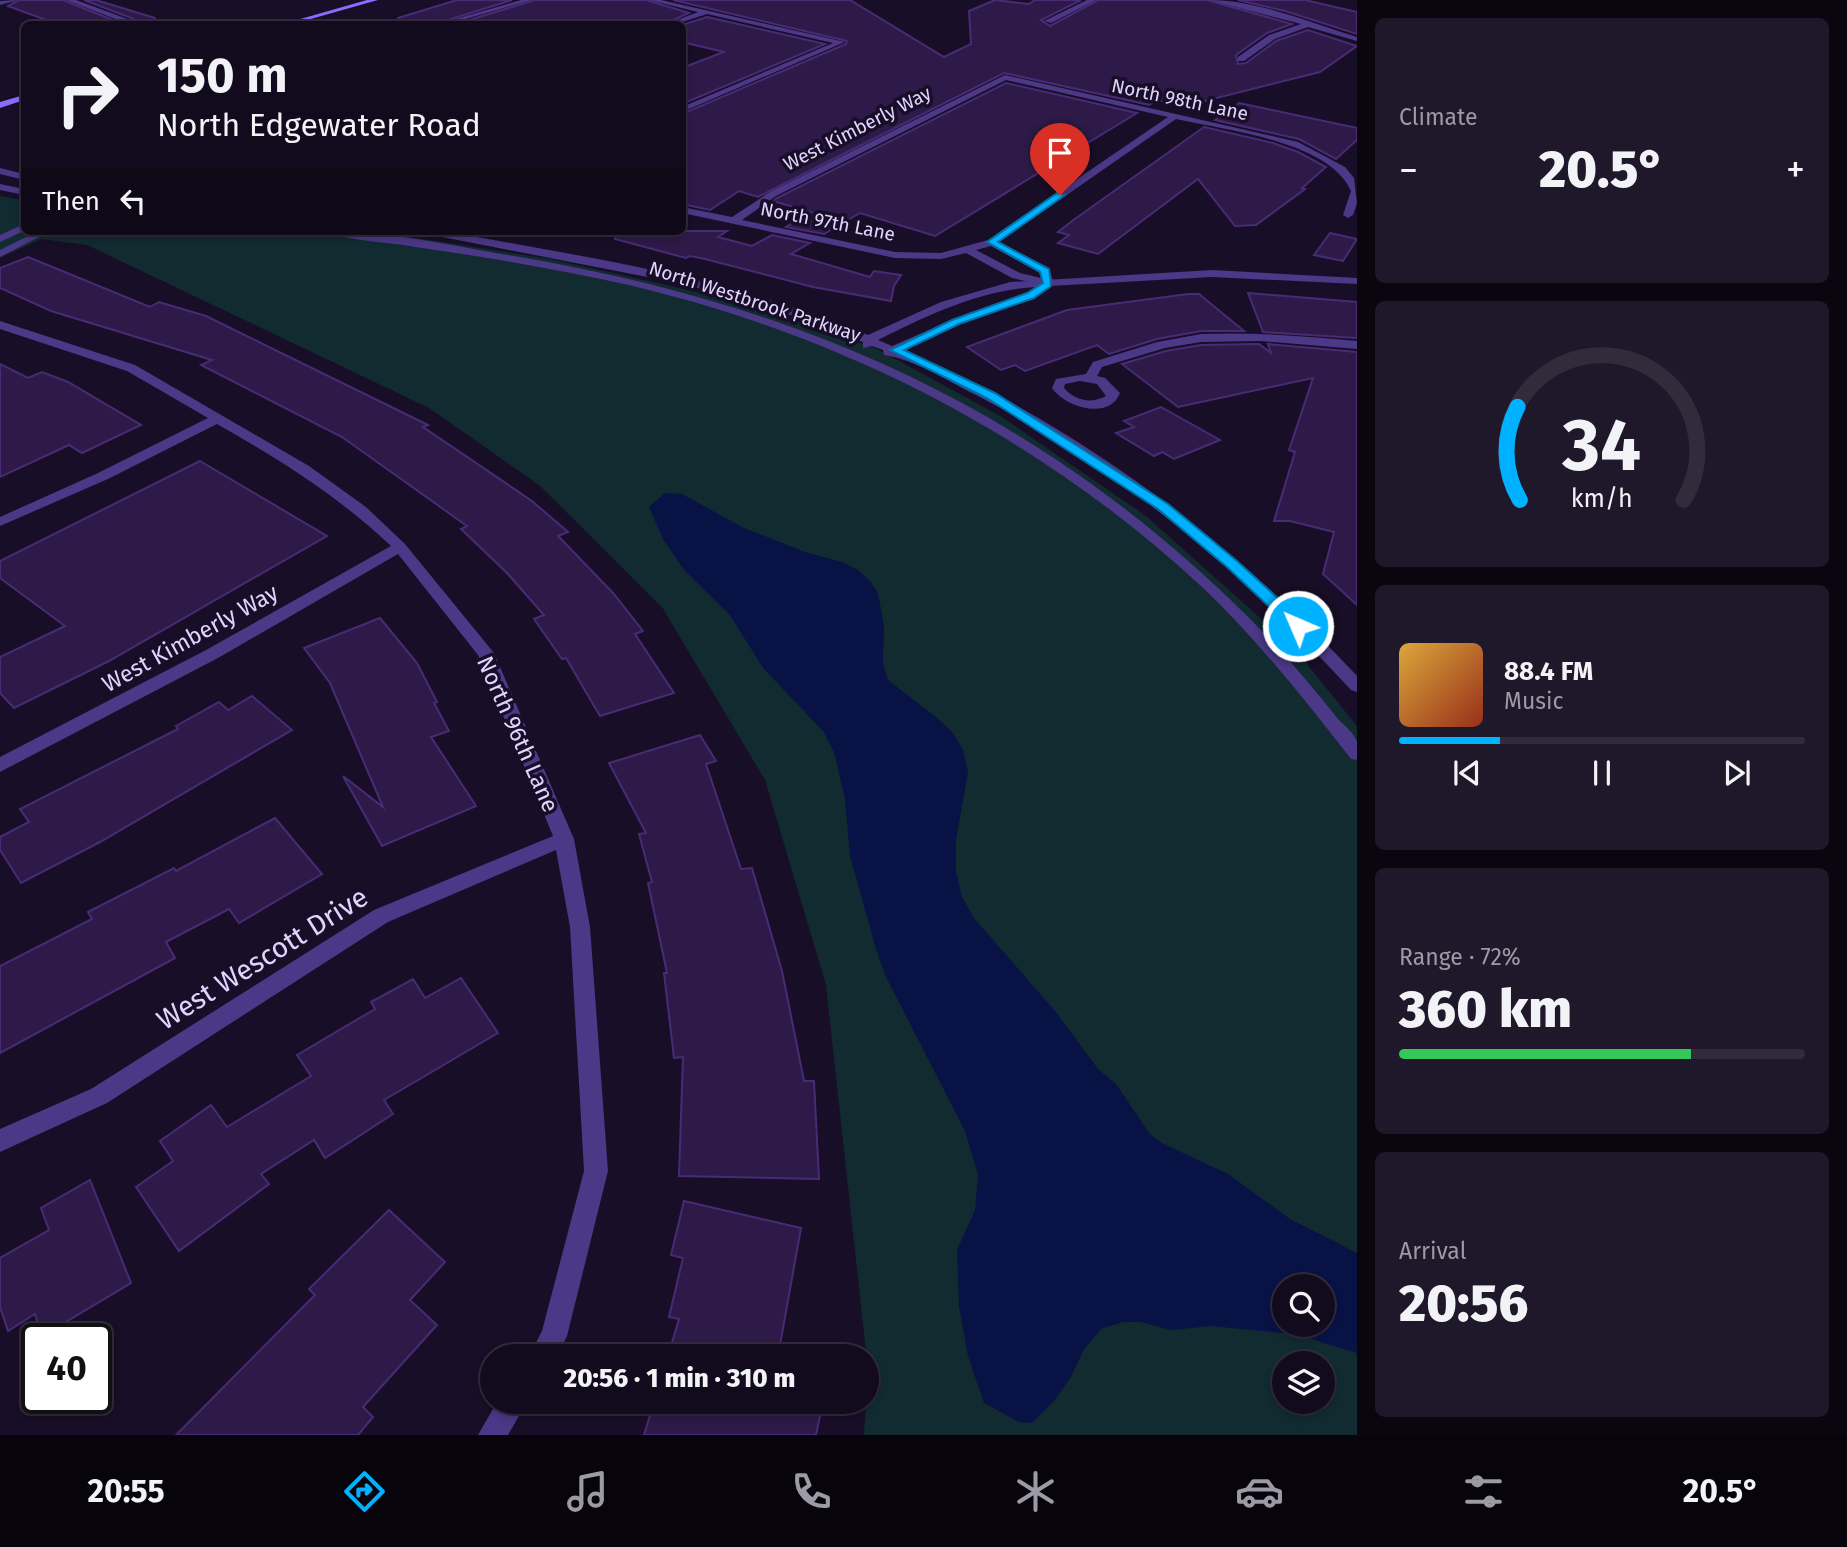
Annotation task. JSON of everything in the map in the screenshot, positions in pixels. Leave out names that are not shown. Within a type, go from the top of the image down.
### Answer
[{"type":"main road","points":[[298,21],[375,0]]},
{"type":"main road","points":[[0,105],[21,99]]},
{"type":"street","points":[[0,3],[13,0]]},
{"type":"street","points":[[69,0],[129,21]]},
{"type":"street","points":[[453,21],[529,0]]},
{"type":"street","points":[[652,0],[841,42],[686,108]]},
{"type":"street","points":[[1048,21],[1093,0]]},
{"type":"street","points":[[1212,0],[1357,39]]},
{"type":"street","points":[[679,21],[708,11]]},
{"type":"street","points":[[1241,59],[1272,37],[1309,24]]},
{"type":"street","name":"North 98th Lane","points":[[1004,77],[1295,144],[1342,169],[1357,169]]},
{"type":"street","name":"West Kimberly Way","points":[[732,222],[772,194],[1004,77]]},
{"type":"street","points":[[1048,284],[1045,271],[992,242],[1175,116]]},
{"type":"street","points":[[1342,169],[1356,191],[1348,215]]},
{"type":"street","points":[[0,172],[21,176]]},
{"type":"street","points":[[0,187],[21,191]]},
{"type":"street","name":"North 97th Lane","points":[[686,211],[895,256],[942,256],[992,242]]},
{"type":"street","points":[[0,239],[21,228]]},
{"type":"street","points":[[0,254],[38,235]]},
{"type":"street","name":"North Westbrook Parkway","points":[[357,235],[633,282],[738,312],[863,355],[974,411],[1042,452],[1142,524],[1200,576],[1258,635],[1310,691],[1357,754]]},
{"type":"street","name":"North Westbrook Parkway","points":[[440,235],[654,273],[764,302],[870,339],[991,395],[1163,506],[1280,607],[1357,686]]},
{"type":"street","points":[[967,249],[1017,276],[1048,284]]},
{"type":"street","points":[[863,355],[870,339],[952,301],[995,288],[1142,273],[1208,271],[1287,274],[1357,281]]},
{"type":"street","points":[[863,355],[895,350],[956,322],[1031,296],[1048,284]]},
{"type":"street","name":"North 96th Lane","points":[[0,325],[131,368],[219,418],[338,494],[361,510],[400,547],[486,653],[564,839],[580,927],[596,1171],[554,1336],[549,1344]]},
{"type":"street","points":[[1090,378],[1097,365],[1166,344],[1200,338],[1284,338],[1357,345]]},
{"type":"street","points":[[0,522],[103,476],[219,418]]},
{"type":"street","name":"West Kimberly Way","points":[[0,765],[212,654],[400,547]]},
{"type":"street","name":"West Wescott Drive","points":[[0,1141],[99,1096],[381,916],[564,839]]},
{"type":"street","points":[[492,1435],[505,1414]]},
{"type":"green space","points":[[0,196],[21,200],[21,235],[397,235],[550,259],[764,309],[877,349],[1002,417],[1146,516],[1294,648],[1357,726],[1357,1435],[864,1435],[865,1414],[879,1414],[879,1344],[865,1344],[826,985],[765,780],[662,607],[539,485],[429,408],[87,245],[41,239],[0,258]]},
{"type":"shaded area","points":[[665,493],[682,494],[744,528],[805,552],[842,562],[858,570],[870,581],[878,593],[884,627],[883,663],[888,680],[952,732],[963,750],[968,772],[956,840],[956,872],[962,897],[973,917],[1055,1011],[1098,1069],[1116,1084],[1149,1133],[1162,1143],[1228,1174],[1290,1219],[1357,1253],[1357,1353],[1304,1337],[1335,1337],[1335,1274],[1272,1274],[1272,1332],[1211,1326],[1171,1330],[1140,1322],[1123,1322],[1101,1329],[1084,1349],[1071,1377],[1054,1401],[1032,1423],[1019,1422],[984,1403],[968,1356],[959,1306],[957,1250],[975,1210],[978,1175],[965,1131],[886,977],[876,949],[850,856],[845,799],[834,752],[823,731],[764,669],[729,614],[684,570],[663,539],[649,507]]},
{"type":"building","points":[[19,0],[63,0],[116,21],[49,21],[8,6]]},
{"type":"building","points":[[84,0],[96,0],[155,18],[154,21],[134,19]]},
{"type":"building","points":[[457,0],[512,0],[445,21],[398,21],[398,18]]},
{"type":"building","points":[[535,0],[646,0],[689,13],[671,21],[466,21]]},
{"type":"building","points":[[673,0],[850,0],[944,57],[971,44],[969,11],[995,0],[1029,4],[1035,0],[1081,0],[1041,20],[1050,26],[1098,0],[1207,0],[1292,24],[1267,33],[1236,55],[1238,64],[1246,63],[1276,41],[1308,30],[1357,46],[1320,72],[1185,106],[1157,100],[1149,105],[1004,73],[758,197],[739,191],[710,210],[686,205],[686,112],[846,44],[847,41]]},
{"type":"building","points":[[1238,0],[1305,0],[1357,12],[1357,34],[1285,11]]},
{"type":"building","points":[[707,17],[825,44],[686,102],[686,66],[724,52],[686,43],[686,24]]},
{"type":"building","points":[[1006,83],[1137,113],[935,236],[860,213],[824,234],[786,227],[811,212],[773,201],[777,198]]},
{"type":"building","points":[[1239,103],[1357,128],[1357,140],[1336,159],[1299,139],[1215,120]]},
{"type":"building","points":[[1204,127],[1273,143],[1298,152],[1326,167],[1302,188],[1305,189],[1256,225],[1235,226],[1198,179],[1098,254],[1058,243],[1069,235],[1058,232]]},
{"type":"building","points":[[686,231],[727,231],[718,237],[752,246],[772,235],[810,243],[791,254],[870,277],[874,271],[901,275],[894,286],[891,301],[813,287],[615,239],[616,235],[686,235]]},
{"type":"building","points":[[1330,233],[1357,239],[1343,261],[1314,255]]},
{"type":"building","points":[[28,257],[150,307],[159,302],[206,316],[428,425],[423,427],[532,501],[568,532],[558,536],[613,593],[643,631],[635,634],[674,693],[600,716],[566,658],[562,659],[534,619],[544,615],[507,573],[461,529],[467,526],[342,437],[201,365],[212,360],[51,311],[0,288],[0,268]]},
{"type":"building","points":[[1248,293],[1357,302],[1357,338],[1263,332]]},
{"type":"building","points":[[1199,294],[1244,331],[1201,331],[1157,339],[1109,354],[1097,345],[1025,371],[1015,365],[1001,370],[967,347],[1067,310]]},
{"type":"building","points":[[1259,344],[1271,353],[1268,344],[1357,352],[1357,605],[1323,574],[1334,532],[1290,521],[1274,521],[1295,452],[1289,450],[1313,378],[1178,407],[1122,364],[1166,351],[1201,345]]},
{"type":"building","points":[[0,364],[28,378],[42,372],[68,382],[141,425],[82,453],[69,445],[0,477]]},
{"type":"building","points":[[1161,407],[1220,440],[1174,459],[1162,452],[1154,456],[1116,433],[1134,427],[1124,421]]},
{"type":"building","points":[[200,461],[327,536],[109,661],[14,708],[0,693],[0,657],[65,626],[0,578],[0,561]]},
{"type":"building","points":[[380,618],[417,663],[437,702],[434,703],[449,731],[431,737],[476,806],[382,846],[343,776],[383,807],[330,683],[304,648]]},
{"type":"building","points":[[252,696],[292,730],[100,842],[21,883],[0,850],[0,837],[29,822],[20,809],[178,729],[176,726],[219,702],[228,710]]},
{"type":"building","points":[[700,735],[716,761],[706,764],[741,869],[752,868],[782,971],[804,1081],[814,1081],[819,1179],[679,1176],[683,1057],[674,1058],[664,973],[667,973],[648,883],[652,882],[639,834],[646,833],[609,763]]},
{"type":"building","points":[[275,818],[322,874],[239,923],[229,909],[166,942],[175,958],[0,1053],[0,966],[92,919],[88,912],[174,868],[176,871]]},
{"type":"building","points":[[461,978],[498,1033],[384,1100],[393,1114],[325,1158],[314,1140],[261,1174],[269,1184],[179,1251],[136,1187],[173,1161],[160,1141],[211,1105],[227,1127],[311,1076],[297,1055],[375,1009],[371,1002],[413,979],[425,998]]},
{"type":"building","points":[[90,1180],[131,1283],[64,1323],[38,1323],[35,1314],[8,1331],[0,1307],[0,1258],[49,1230],[41,1208]]},
{"type":"building","points":[[684,1201],[801,1228],[780,1344],[672,1344],[679,1319],[669,1317],[683,1258],[671,1255]]},
{"type":"building","points":[[389,1210],[445,1262],[410,1300],[437,1325],[363,1407],[373,1417],[358,1435],[176,1435],[315,1295],[309,1289]]},
{"type":"building","points":[[650,1414],[820,1414],[816,1435],[644,1435]]},
{"type":"route","points":[[1060,195],[992,242],[1045,271],[1048,284],[1031,296],[956,322],[895,350],[991,395],[1065,440],[1163,506],[1232,564],[1298,626]]}]
